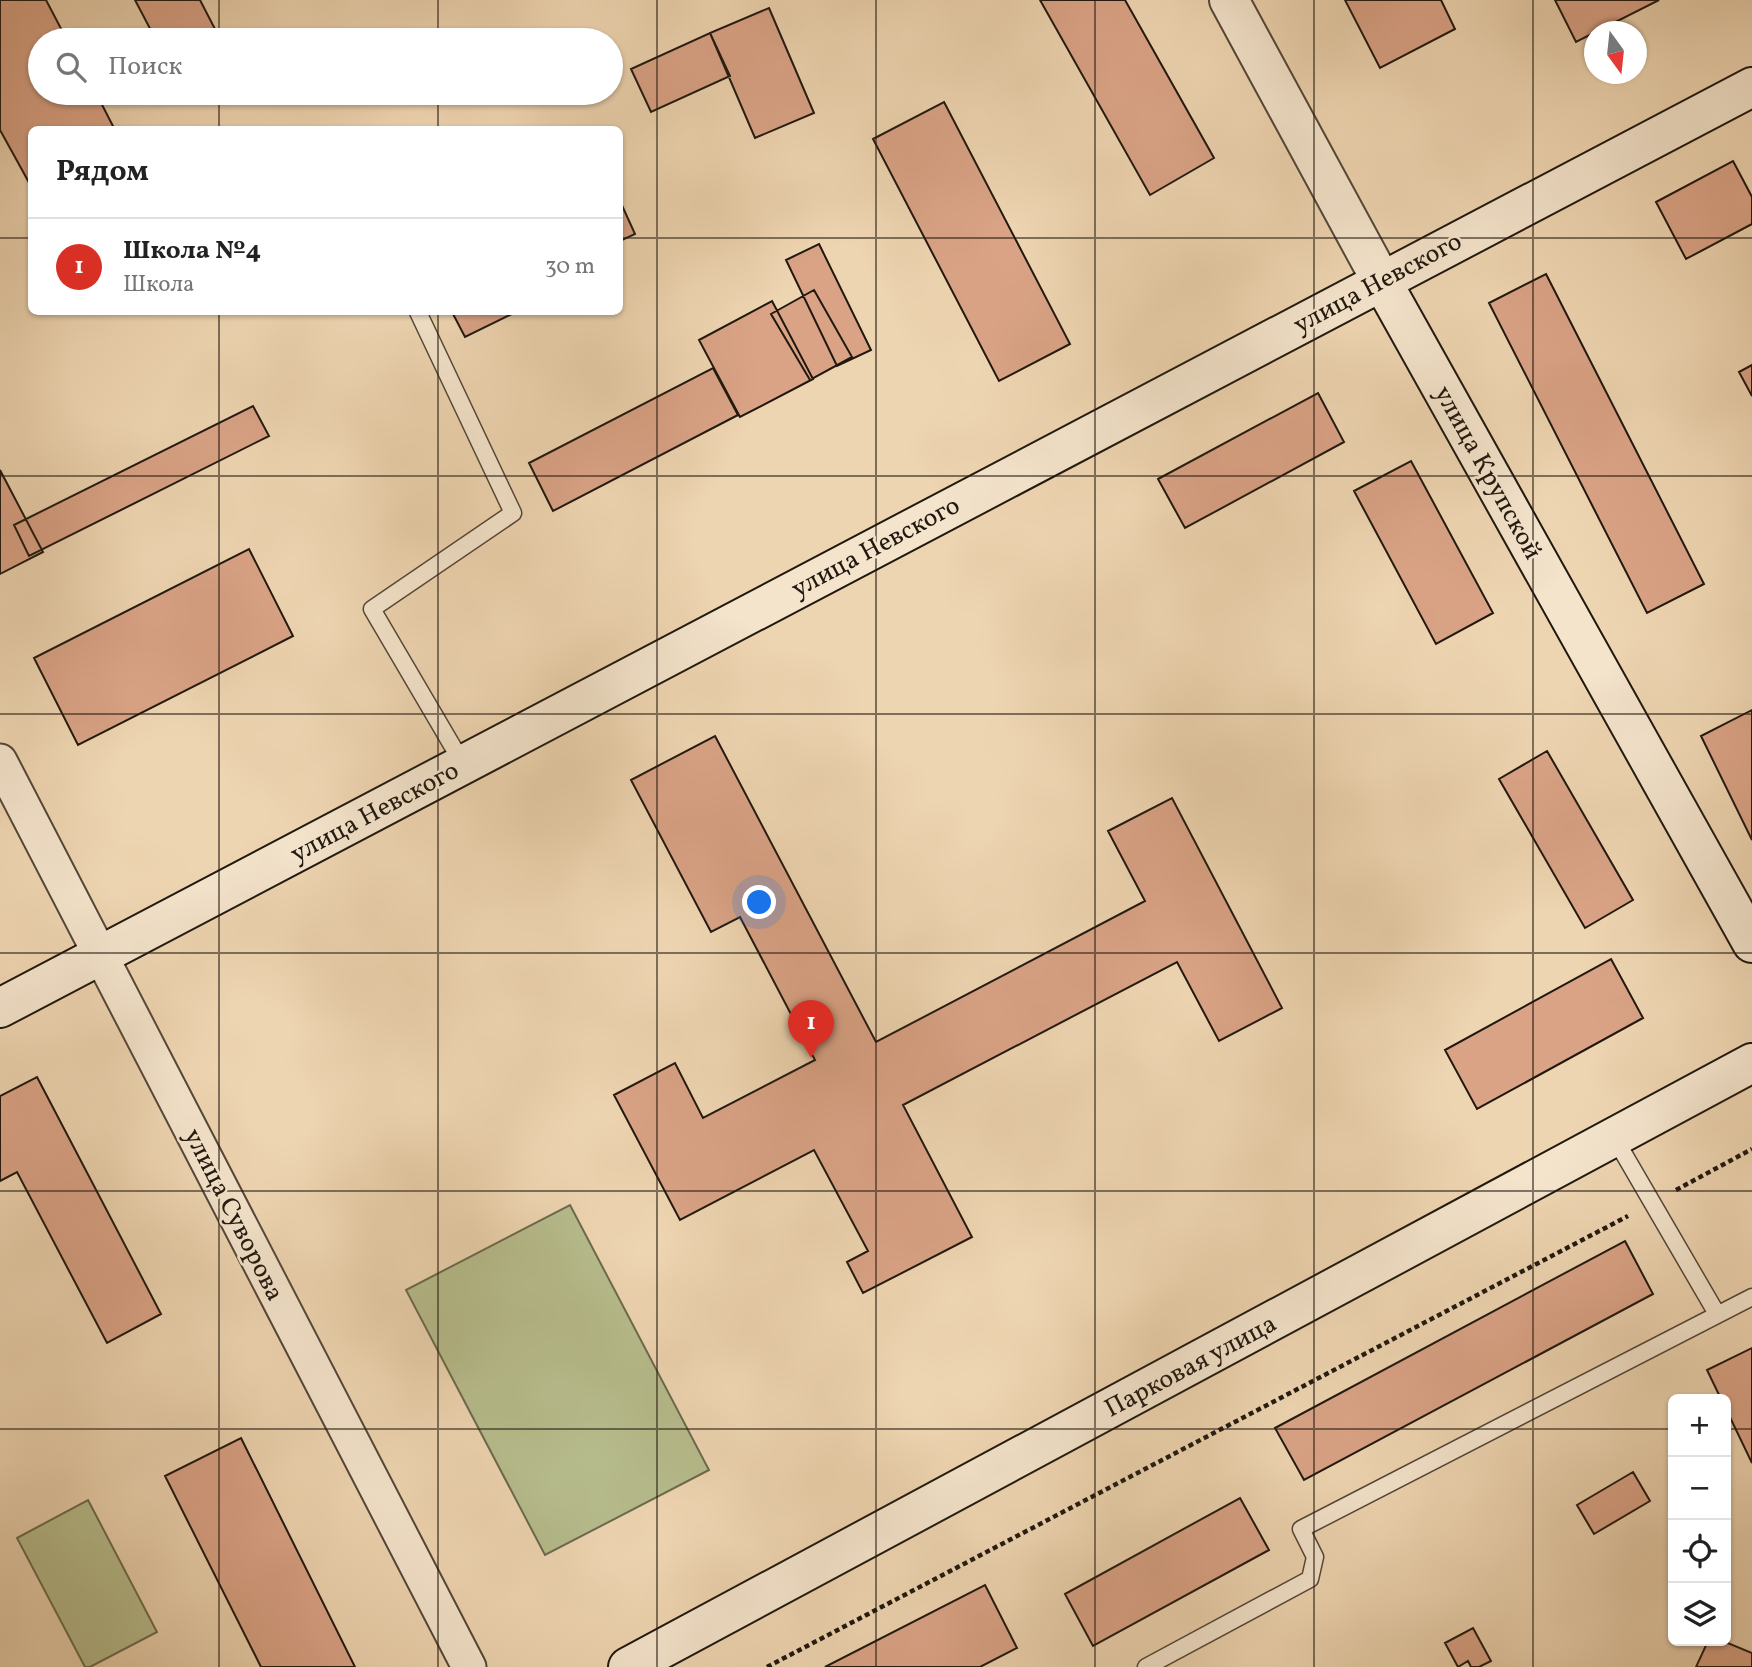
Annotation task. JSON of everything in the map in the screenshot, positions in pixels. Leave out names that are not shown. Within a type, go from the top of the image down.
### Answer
[{"type":"main road","name":"улица Крупской","points":[[1229,0],[1381,280],[1752,943]]},
{"type":"main road","name":"улица Невского","points":[[0,1008],[1752,87]]},
{"type":"main road","name":"Парковая улица","points":[[628,1667],[1752,1063]]},
{"type":"street","name":"улица Суворова","points":[[0,761],[469,1667]]},
{"type":"lane","points":[[419,315],[513,513],[372,609],[463,764]]},
{"type":"lane","points":[[1614,1137],[1717,1314]]},
{"type":"lane","points":[[1146,1667],[1310,1579],[1315,1557],[1301,1529],[1752,1297]]},
{"type":"path","points":[[767,1667],[1752,1149]]},
{"type":"green space","points":[[570,1205],[709,1470],[545,1555],[406,1290]]},
{"type":"green space","points":[[88,1500],[157,1632],[90,1667],[85,1667],[17,1538]]},
{"type":"building","points":[[0,0],[46,0],[61,28],[28,28],[28,105],[102,105],[113,126],[28,126],[28,181],[0,130]]},
{"type":"building","points":[[135,0],[200,0],[214,28],[150,28]]},
{"type":"building","points":[[1040,0],[1125,0],[1214,158],[1150,195]]},
{"type":"building","points":[[1345,0],[1441,0],[1455,29],[1380,68]]},
{"type":"building","points":[[1555,0],[1659,0],[1618,21],[1584,21],[1584,38],[1576,42]]},
{"type":"building","points":[[769,8],[814,113],[755,138],[710,33]]},
{"type":"building","points":[[710,33],[730,76],[651,112],[631,69]]},
{"type":"building","points":[[944,102],[1070,344],[999,381],[873,139]]},
{"type":"building","points":[[1733,161],[1752,197],[1752,224],[1686,259],[1656,202]]},
{"type":"building","points":[[623,208],[635,234],[623,240]]},
{"type":"building","points":[[819,244],[871,350],[837,366],[786,260]]},
{"type":"building","points":[[1546,274],[1704,584],[1647,613],[1489,303]]},
{"type":"building","points":[[814,290],[852,357],[810,380],[771,314]]},
{"type":"building","points":[[772,301],[813,379],[740,417],[699,340]]},
{"type":"building","points":[[454,315],[510,315],[465,337]]},
{"type":"building","points":[[1752,365],[1752,396],[1739,372]]},
{"type":"building","points":[[713,368],[738,415],[553,511],[529,463]]},
{"type":"building","points":[[1318,393],[1344,442],[1185,528],[1158,479]]},
{"type":"building","points":[[253,406],[269,436],[29,556],[14,525]]},
{"type":"building","points":[[1411,461],[1493,613],[1436,644],[1354,491]]},
{"type":"building","points":[[0,470],[43,552],[0,574]]},
{"type":"building","points":[[249,549],[293,636],[78,745],[34,658]]},
{"type":"building","points":[[1752,710],[1752,840],[1701,736]]},
{"type":"building","points":[[715,736],[876,1042],[1145,901],[1108,831],[1172,798],[1282,1008],[1219,1041],[1177,962],[903,1105],[972,1237],[863,1293],[847,1262],[868,1251],[814,1150],[680,1220],[614,1095],[675,1063],[703,1118],[815,1060],[740,917],[711,932],[631,780]]},
{"type":"building","points":[[1547,751],[1633,900],[1585,928],[1499,779]]},
{"type":"building","points":[[1611,959],[1643,1018],[1477,1109],[1445,1050]]},
{"type":"building","points":[[37,1077],[161,1314],[107,1343],[17,1172],[0,1181],[0,1096]]},
{"type":"building","points":[[1625,1241],[1653,1294],[1304,1480],[1275,1428]]},
{"type":"building","points":[[1752,1348],[1752,1463],[1731,1419],[1731,1394],[1719,1394],[1707,1370]]},
{"type":"building","points":[[241,1438],[355,1667],[261,1667],[165,1476]]},
{"type":"building","points":[[1633,1472],[1650,1501],[1594,1534],[1577,1505]]},
{"type":"building","points":[[1240,1498],[1269,1550],[1093,1646],[1065,1594]]},
{"type":"building","points":[[985,1585],[1017,1648],[980,1667],[825,1667]]},
{"type":"building","points":[[1473,1628],[1491,1661],[1479,1667],[1471,1667],[1468,1661],[1458,1667],[1445,1643]]},
{"type":"building","points":[[1731,1644],[1752,1653],[1752,1667],[1696,1667],[1706,1646]]},
{"type":"place","name":"Школа №4","points":[[811,1058]]}]
